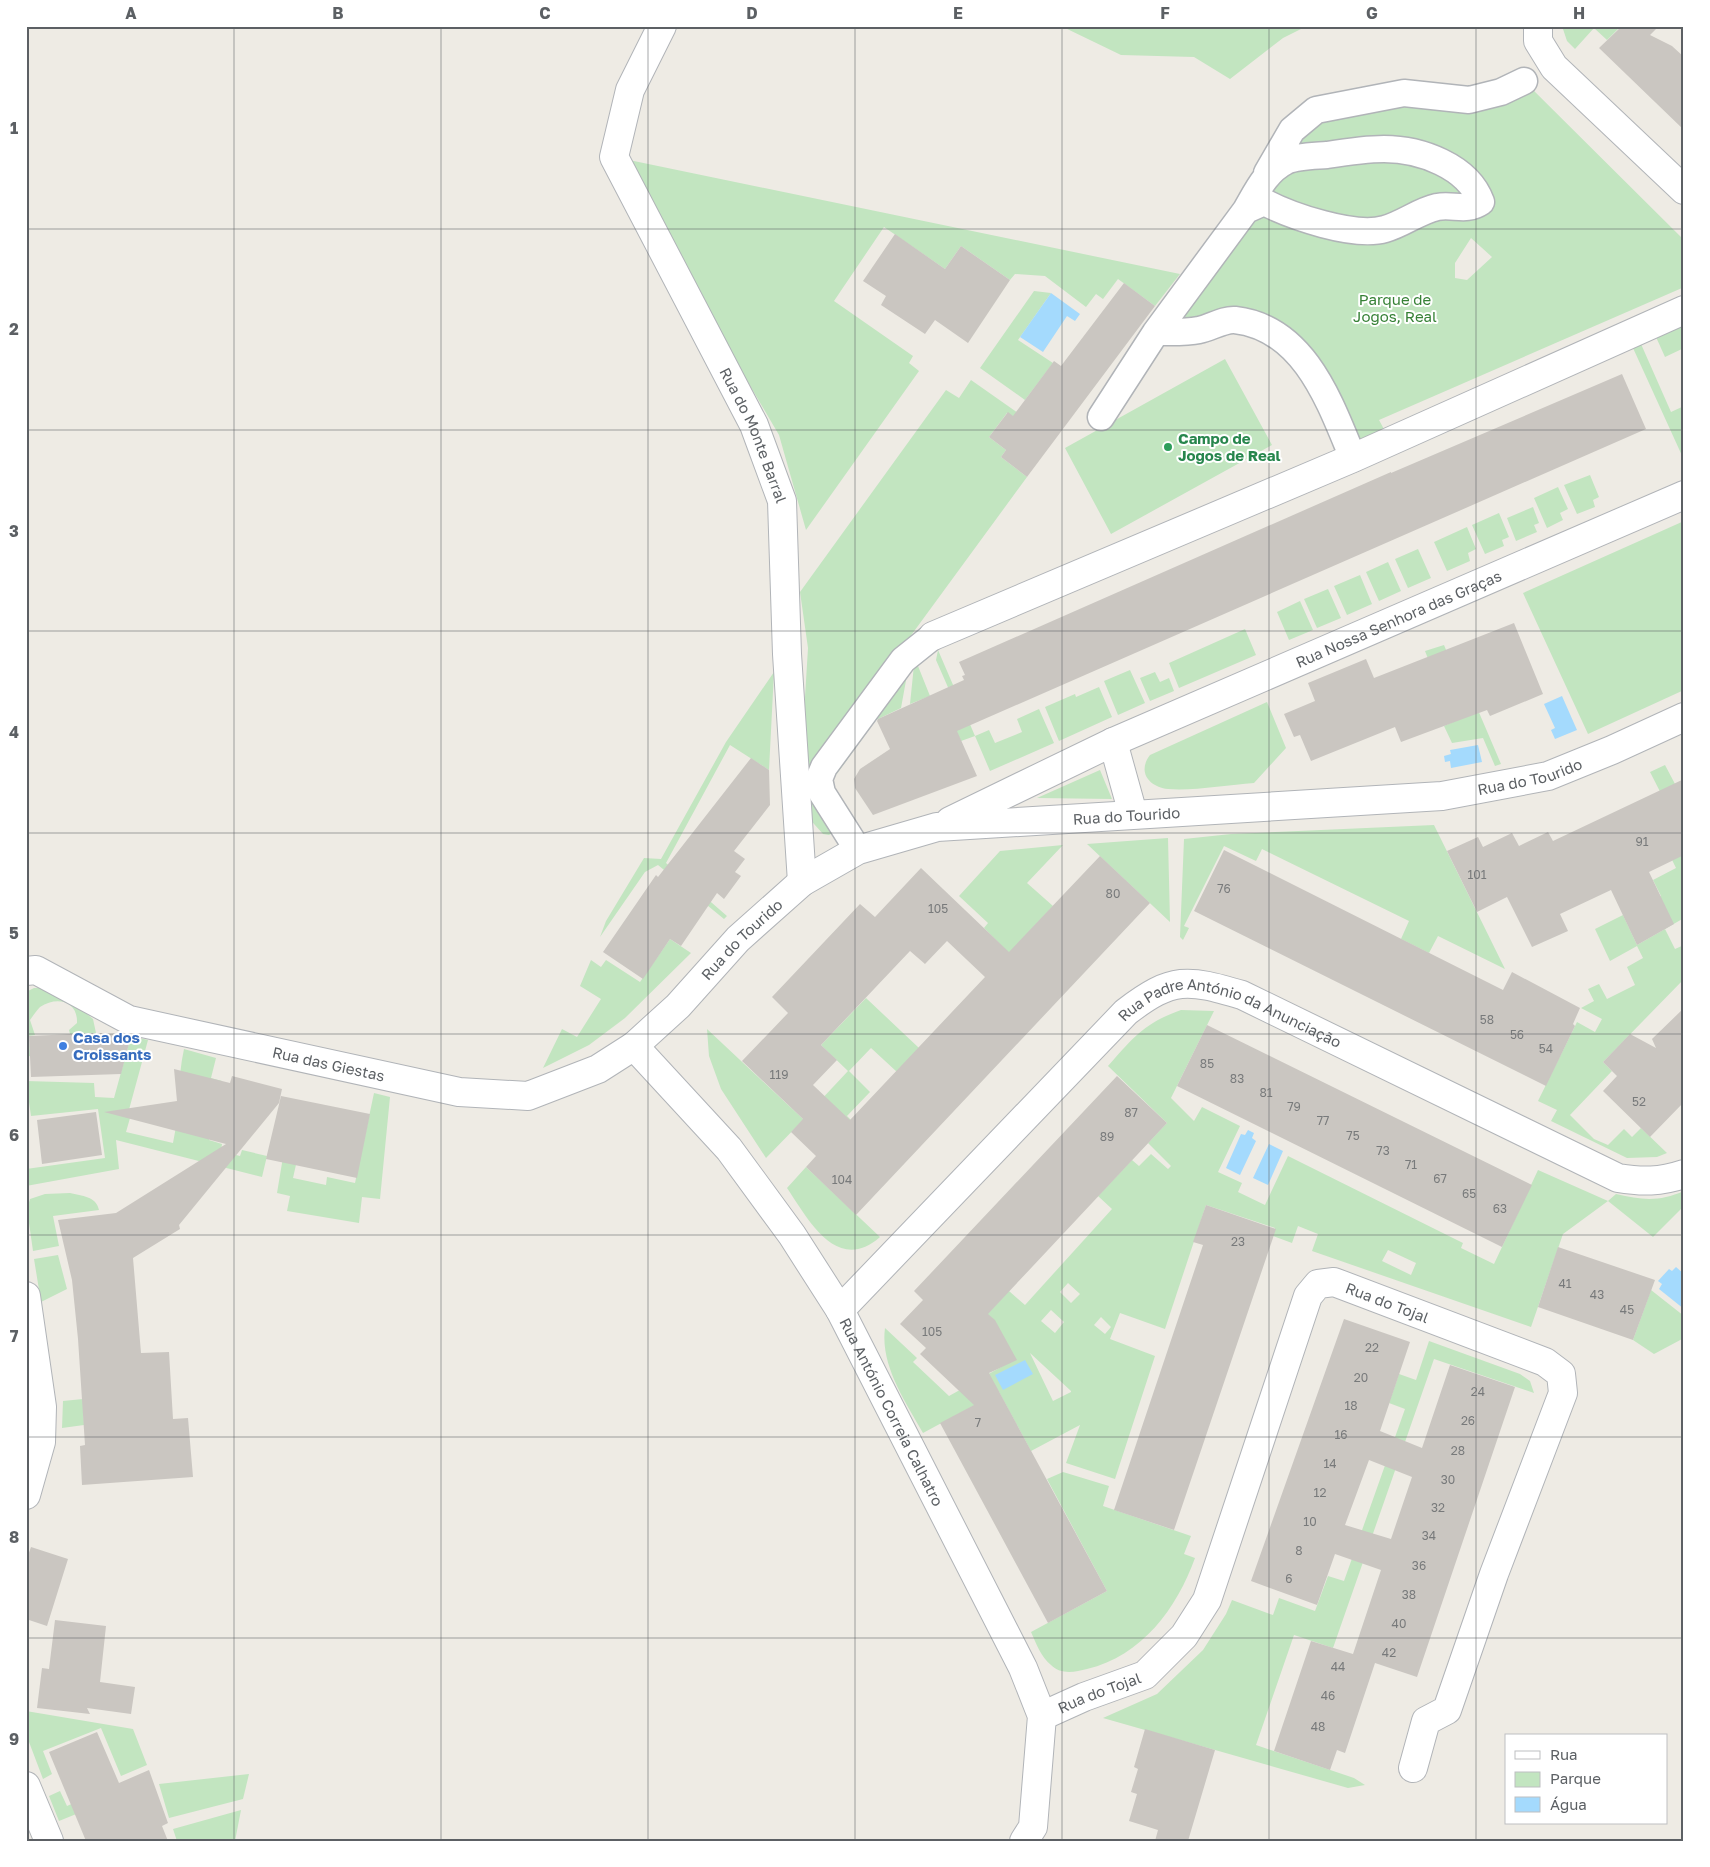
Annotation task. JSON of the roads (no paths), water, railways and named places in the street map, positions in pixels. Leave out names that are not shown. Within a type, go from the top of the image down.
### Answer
[{"type":"street","name":"Rua do Monte Barral","points":[[662,26],[630,90],[614,157],[754,425],[782,501],[787,654],[802,882]]},
{"type":"street","points":[[1538,26],[1538,41],[1554,68],[1684,190]]},
{"type":"street","points":[[1100,417],[1156,332],[1246,210],[1292,130],[1316,110],[1404,93],[1469,100],[1501,92],[1524,81]]},
{"type":"street","points":[[1246,210],[1264,202],[1288,214],[1343,229],[1383,230],[1435,208],[1449,206],[1472,208],[1481,202],[1476,189],[1455,170],[1436,159],[1387,149],[1364,149],[1287,160],[1264,178]]},
{"type":"street","points":[[858,850],[822,794],[819,778],[824,767],[903,660],[932,636],[1353,458],[1684,310]]},
{"type":"street","points":[[1156,332],[1197,331],[1234,320],[1268,329],[1296,350],[1320,382],[1353,458]]},
{"type":"street","name":"Rua Nossa Senhora das Graças","points":[[938,827],[1113,742],[1684,495]]},
{"type":"street","name":"Rua do Tourido","points":[[634,1046],[678,1006],[738,939],[802,882],[858,850],[938,827],[1442,796],[1548,776],[1612,750],[1684,717]]},
{"type":"street","points":[[1113,742],[1133,814]]},
{"type":"street","name":"Rua das Giestas","points":[[26,971],[36,970],[129,1020],[459,1092],[528,1096],[598,1069],[634,1046]]},
{"type":"street","name":"Rua Padre António da Anunciação","points":[[840,1310],[1126,1012],[1147,996],[1173,984],[1202,984],[1242,995],[1618,1178],[1644,1182],[1666,1180],[1684,1174]]},
{"type":"street","name":"Rua António Correia Calhatro","points":[[634,1046],[729,1149],[792,1235],[840,1310],[1023,1668],[1042,1716],[1034,1836]]},
{"type":"street","name":"Rua do Tojal","points":[[1042,1716],[1084,1697],[1145,1676],[1184,1636],[1207,1600],[1308,1296],[1318,1284],[1334,1282],[1545,1362],[1561,1374],[1563,1393],[1494,1574],[1447,1710],[1426,1721],[1413,1768]]},
{"type":"street","points":[[26,1296],[42,1407],[41,1442],[26,1495]]},
{"type":"street","points":[[26,1786],[49,1841]]},
{"type":"water","points":[[1051,293],[1080,314],[1075,321],[1067,316],[1043,352],[1020,337]]},
{"type":"water","points":[[1562,696],[1577,730],[1555,739],[1551,730],[1555,728],[1544,704]]},
{"type":"water","points":[[1478,745],[1482,762],[1451,768],[1450,761],[1445,762],[1444,756],[1451,754],[1450,750]]},
{"type":"water","points":[[1248,1130],[1254,1133],[1252,1138],[1256,1141],[1240,1175],[1226,1168],[1241,1134],[1245,1135]]},
{"type":"water","points":[[1269,1144],[1283,1151],[1268,1185],[1253,1178]]},
{"type":"water","points":[[1676,1267],[1684,1274],[1684,1309],[1659,1289],[1662,1284],[1658,1281],[1669,1269],[1672,1271]]},
{"type":"water","points":[[1025,1360],[1033,1374],[1003,1390],[995,1375]]},
{"type":"place","name":"Campo de Jogos de Real","points":[[1168,447]]},
{"type":"place","name":"Casa dos Croissants","points":[[63,1046]]},
{"type":"park label","name":"Parque de Jogos, Real","points":[[1395,308]]}]
